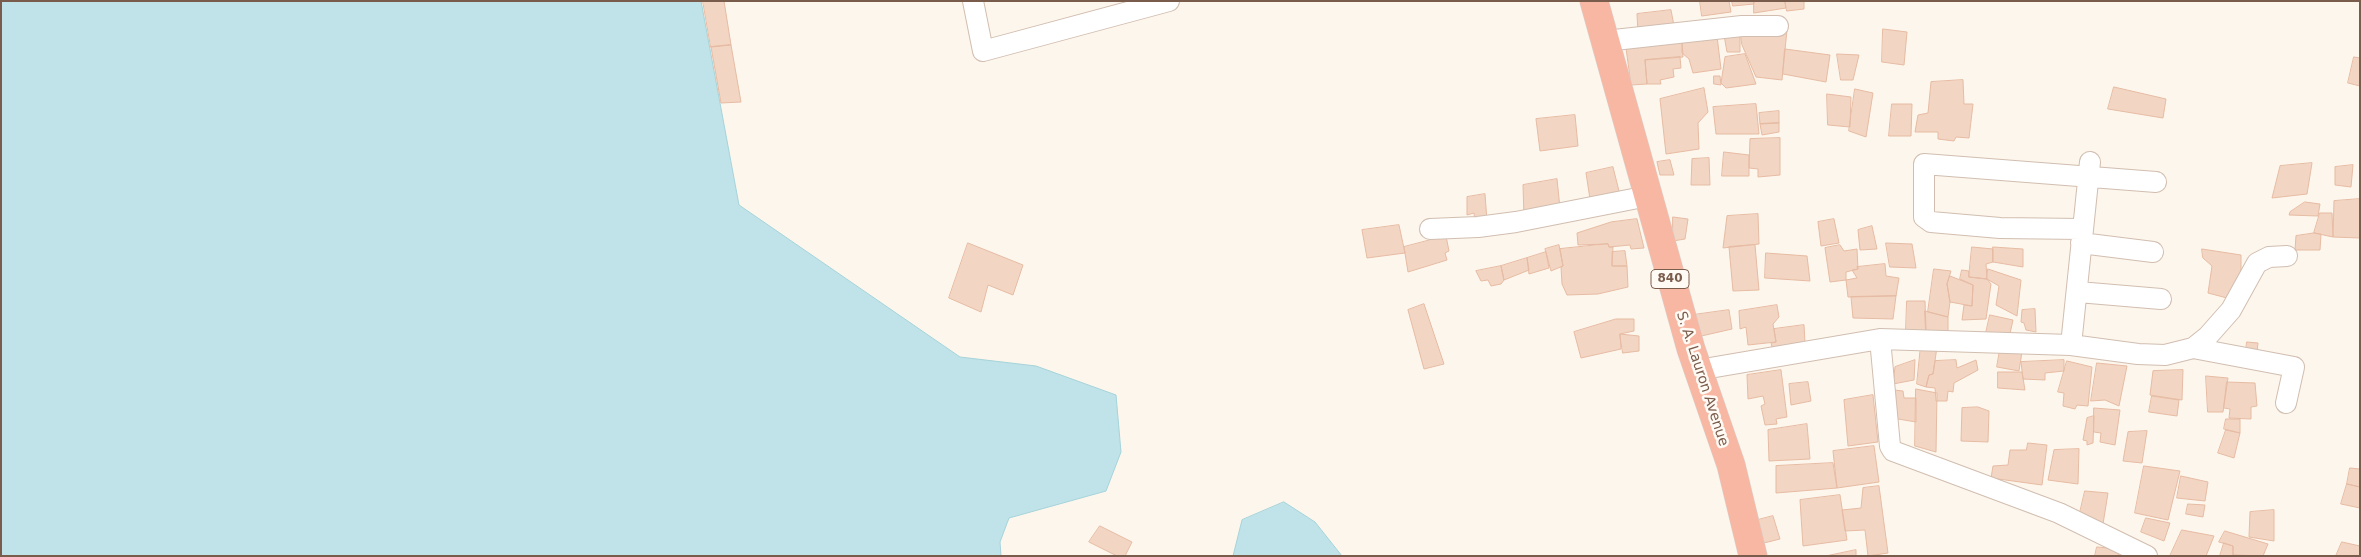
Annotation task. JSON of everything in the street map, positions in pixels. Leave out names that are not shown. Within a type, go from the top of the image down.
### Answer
[{"type":"highway","name":"S. A. Lauron Avenue","points":[[1594,1],[1698,370],[1731,465],[1753,556]]},
{"type":"street","points":[[973,1],[983,51],[1169,1]]},
{"type":"street","points":[[1605,41],[1742,26],[1778,26]]},
{"type":"street","points":[[2153,252],[2082,236],[1931,222],[1924,217],[1924,164],[2088,170],[2156,182]]},
{"type":"street","points":[[2071,345],[2078,292],[2088,170]]},
{"type":"street","points":[[1430,229],[1478,227],[1516,222],[1648,196]]},
{"type":"street","points":[[2193,348],[2208,336],[2232,310],[2254,266],[2269,257],[2287,256]]},
{"type":"street","points":[[2078,292],[2161,299]]},
{"type":"street","points":[[1698,370],[1880,339],[2071,345],[2155,355],[2165,355],[2193,348],[2294,366],[2286,403]]},
{"type":"street","points":[[1880,339],[1890,446],[1893,451],[2059,513],[2124,551],[2147,556]]},
{"type":"water","points":[[1,1],[701,1],[739,205],[960,357],[1036,366],[1116,395],[1121,452],[1106,491],[1009,518],[1000,542],[1001,556],[1,556]]},
{"type":"water","points":[[1284,502],[1315,522],[1342,556],[1233,556],[1242,520]]},
{"type":"building","points":[[703,1],[724,1],[731,45],[711,47]]},
{"type":"building","points":[[1700,1],[1729,1],[1731,12],[1702,16]]},
{"type":"building","points":[[1732,1],[1754,1],[1754,4],[1733,6]]},
{"type":"building","points":[[1754,1],[1785,1],[1786,8],[1754,13]]},
{"type":"building","points":[[1785,1],[1804,1],[1804,9],[1787,11]]},
{"type":"building","points":[[1671,10],[1675,31],[1638,33],[1637,14]]},
{"type":"building","points":[[1740,29],[1787,30],[1782,80],[1756,77],[1742,45]]},
{"type":"building","points":[[1883,29],[1907,32],[1904,65],[1882,62]]},
{"type":"building","points":[[1740,34],[1740,52],[1727,52],[1724,35]]},
{"type":"building","points":[[1717,36],[1721,69],[1693,73],[1689,59],[1682,53],[1682,41]]},
{"type":"building","points":[[1682,41],[1683,57],[1645,60],[1647,84],[1631,85],[1626,48]]},
{"type":"building","points":[[731,45],[741,102],[721,103],[711,47]]},
{"type":"building","points":[[1785,49],[1830,55],[1826,82],[1783,74]]},
{"type":"building","points":[[1745,54],[1756,84],[1726,88],[1721,83],[1725,57]]},
{"type":"building","points":[[1837,54],[1859,55],[1853,80],[1841,80]]},
{"type":"building","points":[[1680,57],[1681,68],[1673,69],[1674,77],[1660,80],[1661,84],[1647,84],[1645,60]]},
{"type":"building","points":[[2354,57],[2360,58],[2360,86],[2348,83]]},
{"type":"building","points":[[1714,76],[1720,76],[1721,85],[1714,84]]},
{"type":"building","points":[[1963,80],[1964,104],[1973,104],[1969,138],[1956,137],[1954,141],[1938,139],[1938,132],[1915,132],[1918,115],[1928,113],[1931,82]]},
{"type":"building","points":[[2114,87],[2166,99],[2163,118],[2108,109]]},
{"type":"building","points":[[1704,88],[1708,112],[1698,123],[1699,149],[1666,154],[1660,99]]},
{"type":"building","points":[[1855,89],[1873,93],[1866,137],[1849,131]]},
{"type":"building","points":[[1827,94],[1851,97],[1850,127],[1828,125]]},
{"type":"building","points":[[1756,104],[1759,134],[1716,134],[1713,107]]},
{"type":"building","points":[[1892,104],[1912,104],[1911,136],[1889,136]]},
{"type":"building","points":[[1779,111],[1779,123],[1760,124],[1759,113]]},
{"type":"building","points":[[1575,115],[1578,146],[1540,151],[1536,119]]},
{"type":"building","points":[[1779,123],[1779,132],[1762,135],[1760,124]]},
{"type":"building","points":[[1780,138],[1780,175],[1758,177],[1758,169],[1749,168],[1750,139]]},
{"type":"building","points":[[1724,152],[1749,155],[1749,176],[1722,176]]},
{"type":"building","points":[[1709,158],[1710,185],[1691,185],[1692,159]]},
{"type":"building","points":[[1670,160],[1674,175],[1660,175],[1657,162]]},
{"type":"building","points":[[2312,163],[2307,194],[2272,198],[2280,166]]},
{"type":"building","points":[[2353,165],[2351,187],[2335,185],[2335,167]]},
{"type":"building","points":[[1613,167],[1620,195],[1590,199],[1586,173]]},
{"type":"building","points":[[1557,179],[1560,208],[1524,218],[1523,185]]},
{"type":"building","points":[[1485,194],[1487,221],[1475,223],[1474,213],[1467,215],[1467,197]]},
{"type":"building","points":[[2360,199],[2360,238],[2333,237],[2334,201]]},
{"type":"building","points":[[2305,202],[2320,204],[2318,216],[2289,215],[2290,212]]},
{"type":"building","points":[[2320,213],[2332,213],[2333,237],[2314,233]]},
{"type":"building","points":[[1758,214],[1759,244],[1723,248],[1727,216]]},
{"type":"building","points":[[1673,217],[1688,219],[1685,239],[1673,241]]},
{"type":"building","points":[[1637,219],[1644,248],[1631,249],[1630,245],[1609,247],[1608,244],[1578,245],[1577,233],[1611,222]]},
{"type":"building","points":[[1834,219],[1839,243],[1821,246],[1818,222]]},
{"type":"building","points":[[1399,225],[1405,253],[1367,258],[1362,230]]},
{"type":"building","points":[[1872,226],[1877,249],[1860,250],[1858,230]]},
{"type":"building","points":[[2314,233],[2321,234],[2320,250],[2295,250],[2296,236]]},
{"type":"building","points":[[1446,236],[1449,251],[1445,253],[1447,260],[1408,272],[1404,247]]},
{"type":"building","points":[[968,243],[1023,265],[1013,295],[988,285],[981,312],[949,298]]},
{"type":"building","points":[[1886,243],[1912,244],[1916,268],[1890,267]]},
{"type":"building","points":[[1608,244],[1609,247],[1613,247],[1612,266],[1627,266],[1628,287],[1598,294],[1567,295],[1562,284],[1561,267],[1563,266],[1560,249]]},
{"type":"building","points":[[1559,245],[1563,266],[1551,271],[1545,249]]},
{"type":"building","points":[[1755,245],[1759,290],[1733,291],[1729,247]]},
{"type":"building","points":[[1840,245],[1844,251],[1857,249],[1858,269],[1846,272],[1846,280],[1830,282],[1825,248]]},
{"type":"building","points":[[1972,247],[1993,249],[1993,262],[1986,264],[1987,279],[1969,277]]},
{"type":"building","points":[[1993,247],[2023,249],[2023,267],[1993,262]]},
{"type":"building","points":[[2202,249],[2241,255],[2241,285],[2227,298],[2208,293],[2212,266],[2203,258]]},
{"type":"building","points":[[1625,251],[1627,266],[1612,266],[1612,252]]},
{"type":"building","points":[[1546,252],[1549,268],[1529,274],[1527,258]]},
{"type":"building","points":[[1766,253],[1807,256],[1810,281],[1765,278]]},
{"type":"building","points":[[1527,258],[1529,270],[1504,280],[1501,266]]},
{"type":"building","points":[[1885,264],[1886,276],[1899,278],[1896,296],[1848,297],[1846,280],[1857,278],[1852,270],[1858,269],[1857,267]]},
{"type":"building","points":[[1501,266],[1504,280],[1501,284],[1491,286],[1488,280],[1481,281],[1476,271]]},
{"type":"building","points":[[1934,269],[1951,271],[1947,284],[1950,302],[1948,317],[1928,312]]},
{"type":"building","points":[[1988,269],[2021,280],[2017,316],[1996,305],[1999,286],[1987,279]]},
{"type":"building","points":[[1962,270],[1969,271],[1969,277],[1987,279],[1991,284],[1986,319],[1962,320],[1964,305],[1972,306],[1973,285],[1960,279]]},
{"type":"building","points":[[1950,276],[1973,285],[1972,306],[1950,302],[1947,284]]},
{"type":"building","points":[[1896,296],[1893,319],[1853,318],[1851,297]]},
{"type":"building","points":[[1907,301],[1925,301],[1926,331],[1906,330]]},
{"type":"building","points":[[1424,304],[1444,364],[1424,369],[1408,310]]},
{"type":"building","points":[[1777,305],[1779,317],[1773,324],[1776,342],[1748,345],[1746,327],[1740,329],[1739,311]]},
{"type":"building","points":[[2035,309],[2036,332],[2026,330],[2024,323],[2021,322],[2022,310]]},
{"type":"building","points":[[1729,310],[1732,329],[1697,337],[1693,315]]},
{"type":"building","points":[[1925,311],[1948,317],[1948,338],[1926,331]]},
{"type":"building","points":[[1990,315],[2013,320],[2009,338],[1986,333]]},
{"type":"building","points":[[1616,319],[1634,319],[1634,331],[1620,334],[1621,349],[1581,358],[1574,332]]},
{"type":"building","points":[[1804,325],[1805,343],[1772,347],[1771,343],[1776,342],[1774,329]]},
{"type":"building","points":[[1620,334],[1639,336],[1639,351],[1623,353]]},
{"type":"building","points":[[2247,342],[2258,343],[2257,352],[2246,351]]},
{"type":"building","points":[[1921,345],[1937,347],[1933,374],[1929,375],[1926,387],[1917,384]]},
{"type":"building","points":[[2000,350],[2022,352],[2019,371],[1997,367]]},
{"type":"building","points":[[1915,360],[1914,380],[1893,384],[1895,367]]},
{"type":"building","points":[[1956,360],[1957,368],[1976,360],[1978,370],[1954,383],[1953,392],[1948,391],[1947,401],[1936,401],[1935,388],[1926,387],[1929,375],[1933,374],[1935,361]]},
{"type":"building","points":[[2064,360],[2064,371],[2045,373],[2045,380],[2023,379],[2021,362]]},
{"type":"building","points":[[2067,361],[2092,367],[2088,406],[2077,405],[2075,409],[2063,406],[2064,393],[2058,392]]},
{"type":"building","points":[[2097,363],[2127,366],[2119,406],[2105,400],[2091,401]]},
{"type":"building","points":[[1781,370],[1787,417],[1776,419],[1777,424],[1765,425],[1761,406],[1765,404],[1763,396],[1748,399],[1747,375]]},
{"type":"building","points":[[2183,370],[2182,400],[2150,395],[2153,371]]},
{"type":"building","points":[[1998,372],[2022,372],[2025,390],[1998,388]]},
{"type":"building","points":[[2206,376],[2228,378],[2223,412],[2208,412]]},
{"type":"building","points":[[1808,382],[1811,401],[1791,405],[1789,384]]},
{"type":"building","points":[[2227,382],[2255,383],[2257,406],[2251,407],[2251,419],[2229,418],[2230,409],[2224,408]]},
{"type":"building","points":[[1916,389],[1937,393],[1936,452],[1915,446]]},
{"type":"building","points":[[1894,390],[1903,391],[1904,398],[1916,398],[1916,422],[1892,418]]},
{"type":"building","points":[[1873,395],[1878,442],[1848,446],[1844,400]]},
{"type":"building","points":[[2152,396],[2179,400],[2177,416],[2149,412]]},
{"type":"building","points":[[1978,407],[1989,411],[1988,442],[1961,441],[1962,408]]},
{"type":"building","points":[[2094,408],[2120,410],[2115,445],[2100,442],[2101,433],[2094,432]]},
{"type":"building","points":[[2094,416],[2093,443],[2087,445],[2087,441],[2083,440],[2087,418]]},
{"type":"building","points":[[2226,419],[2240,419],[2240,433],[2224,429]]},
{"type":"building","points":[[1807,424],[1810,459],[1769,461],[1768,430]]},
{"type":"building","points":[[2226,430],[2240,433],[2234,458],[2218,453]]},
{"type":"building","points":[[2147,431],[2142,463],[2123,461],[2128,432]]},
{"type":"building","points":[[2028,443],[2047,445],[2042,485],[1991,478],[1993,466],[2008,465],[2010,450],[2026,450]]},
{"type":"building","points":[[1874,446],[1879,482],[1837,488],[1833,451]]},
{"type":"building","points":[[2079,449],[2078,484],[2048,480],[2054,450]]},
{"type":"building","points":[[1833,463],[1837,488],[1776,493],[1776,466]]},
{"type":"building","points":[[2144,466],[2180,471],[2168,520],[2135,513]]},
{"type":"building","points":[[2350,468],[2360,469],[2360,487],[2347,484]]},
{"type":"building","points":[[2181,476],[2208,482],[2205,501],[2177,498]]},
{"type":"building","points":[[2347,484],[2360,487],[2360,508],[2341,504]]},
{"type":"building","points":[[1879,486],[1888,553],[1868,556],[1865,530],[1845,531],[1842,510],[1861,508],[1863,488]]},
{"type":"building","points":[[2085,491],[2108,493],[2103,524],[2079,517]]},
{"type":"building","points":[[1840,495],[1847,540],[1803,546],[1800,500]]},
{"type":"building","points":[[2188,504],[2205,505],[2203,517],[2186,514]]},
{"type":"building","points":[[2274,510],[2274,541],[2249,537],[2250,512]]},
{"type":"building","points":[[1773,516],[1780,539],[1764,543],[1758,520]]},
{"type":"building","points":[[2146,518],[2170,523],[2164,541],[2141,532]]},
{"type":"building","points":[[1100,526],[1132,542],[1125,556],[1117,556],[1089,542]]},
{"type":"building","points":[[2182,530],[2214,536],[2206,556],[2170,556]]},
{"type":"building","points":[[2225,531],[2268,544],[2263,556],[2233,555],[2233,546],[2219,542]]},
{"type":"building","points":[[2342,542],[2360,546],[2360,556],[2336,556]]},
{"type":"building","points":[[2224,543],[2233,546],[2233,556],[2220,556]]},
{"type":"building","points":[[2097,547],[2120,549],[2118,556],[2095,556]]},
{"type":"building","points":[[1856,550],[1856,556],[1826,556]]}]
